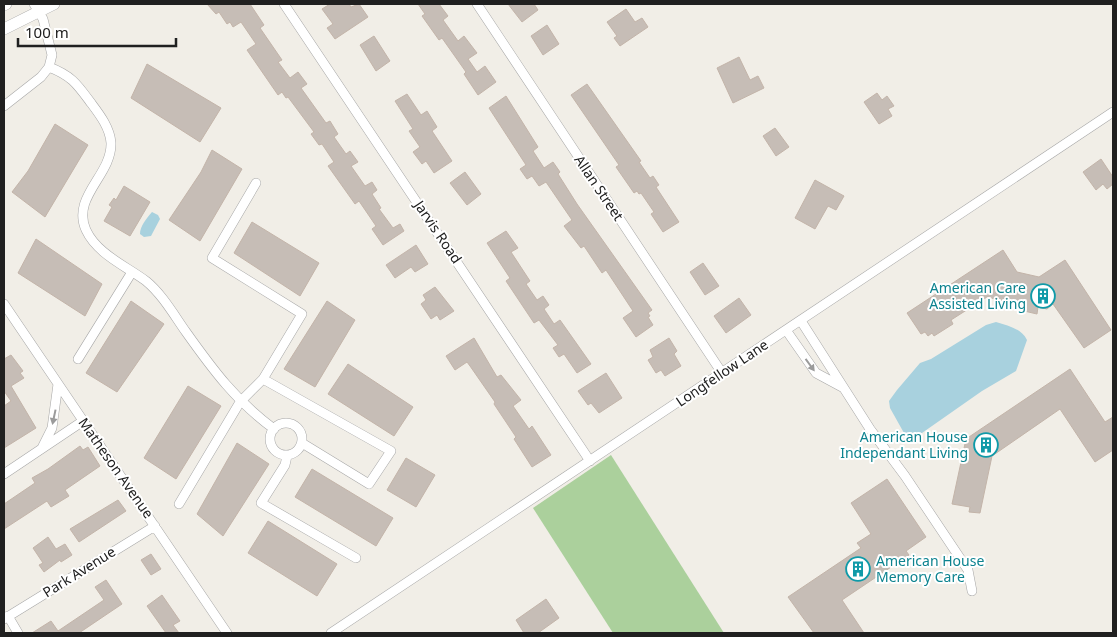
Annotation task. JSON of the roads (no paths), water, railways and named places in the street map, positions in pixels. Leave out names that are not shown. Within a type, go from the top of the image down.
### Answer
[{"type":"street","points":[[4,29],[36,8],[54,4]]},
{"type":"street","name":"Jarvis Road","points":[[284,4],[590,461]]},
{"type":"street","name":"Allan Street","points":[[477,4],[722,373]]},
{"type":"street","points":[[4,106],[41,77],[49,67],[52,55],[43,19],[36,8]]},
{"type":"street","points":[[49,67],[66,74],[74,80],[105,124],[111,142],[107,162],[87,197],[84,206],[83,222],[96,244],[155,290],[224,384],[240,402],[274,429]]},
{"type":"street","name":"Longfellow Lane","points":[[331,633],[1113,112]]},
{"type":"street","points":[[178,504],[240,402],[263,379],[302,314],[212,258],[256,183]]},
{"type":"street","points":[[78,359],[132,272]]},
{"type":"street","name":"Matheson Avenue","points":[[4,304],[227,633]]},
{"type":"street","points":[[801,321],[844,388],[968,570],[972,591]]},
{"type":"street","points":[[786,330],[816,373],[844,388]]},
{"type":"street","points":[[263,379],[391,451],[370,484],[302,443]]},
{"type":"street","points":[[42,448],[52,428],[58,384]]},
{"type":"street","points":[[4,474],[83,421]]},
{"type":"street","points":[[283,424],[293,425],[301,432],[302,443],[297,452],[287,456],[277,452],[271,444],[274,429],[283,424]]},
{"type":"street","points":[[287,456],[286,465],[261,503],[356,558]]},
{"type":"street","name":"Park Avenue","points":[[6,618],[155,526]]},
{"type":"street","points":[[6,618],[18,633]]},
{"type":"water","points":[[152,212],[158,215],[160,219],[151,236],[144,237],[140,234],[141,228]]},
{"type":"water","points":[[996,322],[1018,330],[1027,340],[1016,371],[982,391],[922,433],[917,435],[904,433],[890,408],[889,401],[897,390],[920,363],[931,359],[986,325]]},
{"type":"place","name":"American Care Assisted Living","points":[[1043,296]]},
{"type":"place","name":"American House Independant Living","points":[[986,445]]},
{"type":"place","name":"American House Memory Care","points":[[858,569]]}]
